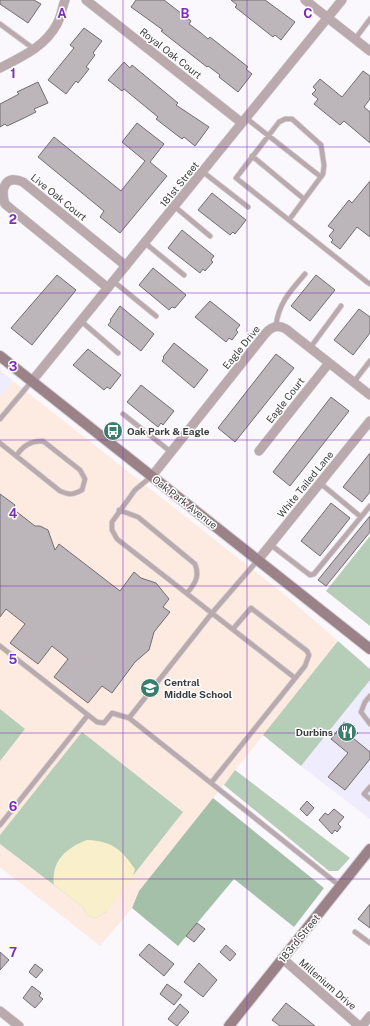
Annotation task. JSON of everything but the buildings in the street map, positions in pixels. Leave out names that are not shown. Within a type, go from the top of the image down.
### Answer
[{"type":"street","points":[[0,68],[34,49],[57,24],[65,0]]},
{"type":"street","name":"Royal Oak Court","points":[[86,0],[244,121]]},
{"type":"street","points":[[306,0],[370,51]]},
{"type":"street","name":"181st Street","points":[[32,381],[342,0]]},
{"type":"street","name":"Live Oak Court","points":[[111,284],[5,204],[0,198],[0,191],[3,184],[15,178],[23,182],[126,266]]},
{"type":"street","name":"Eagle Drive","points":[[152,476],[264,334],[269,329],[276,326],[286,329],[370,396]]},
{"type":"street","name":"Oak Park Avenue","points":[[0,356],[370,649]]},
{"type":"street","name":"Eagle Court","points":[[259,451],[329,363]]},
{"type":"street","name":"White Tailed Lane","points":[[258,560],[370,421]]},
{"type":"street","name":"183rd Street","points":[[229,1026],[370,849]]},
{"type":"street","name":"Millenium Drive","points":[[283,959],[360,1026]]},
{"type":"street","points":[[0,1011],[19,1026]]},
{"type":"street","points":[[360,1026],[370,1016]]},
{"type":"lane","points":[[355,39],[370,19]]},
{"type":"lane","points":[[0,24],[34,49]]},
{"type":"lane","points":[[289,220],[321,177],[324,165],[321,145],[292,120],[279,122],[236,178],[289,220],[370,284]]},
{"type":"lane","points":[[244,121],[268,136],[321,177]]},
{"type":"lane","points":[[252,156],[304,199]]},
{"type":"lane","points":[[203,172],[248,207]]},
{"type":"lane","points":[[174,206],[210,236]]},
{"type":"lane","points":[[144,243],[184,275]]},
{"type":"lane","points":[[276,326],[277,315],[285,298],[305,274]]},
{"type":"lane","points":[[111,284],[156,316]]},
{"type":"lane","points":[[310,348],[340,306]]},
{"type":"lane","points":[[81,321],[118,353]]},
{"type":"lane","points":[[353,382],[370,361]]},
{"type":"lane","points":[[0,419],[32,381]]},
{"type":"lane","points":[[123,414],[171,452]]},
{"type":"lane","points":[[0,443],[16,456],[60,491],[75,495],[82,490],[84,486],[85,479],[80,470],[43,441],[36,441],[26,445],[16,456]]},
{"type":"lane","points":[[152,476],[135,490],[119,510],[112,522],[112,530],[117,539],[295,678]]},
{"type":"lane","points":[[320,484],[361,517]]},
{"type":"lane","points":[[271,545],[310,575],[314,574],[370,506]]},
{"type":"lane","points":[[119,510],[138,517],[195,564],[198,571],[197,578],[187,593]]},
{"type":"lane","points":[[129,718],[212,613],[258,560]]},
{"type":"lane","points":[[211,783],[295,678],[307,661],[309,655],[307,651],[251,608],[233,629]]},
{"type":"lane","points":[[0,646],[97,722],[104,723],[112,713],[129,718],[340,886]]},
{"type":"lane","points":[[370,696],[365,702],[362,712],[370,724]]},
{"type":"lane","points":[[0,825],[88,715]]},
{"type":"lane","points":[[370,787],[364,794],[370,799]]},
{"type":"lane","points":[[355,932],[370,943]]},
{"type":"shaded area","points":[[0,370],[13,381],[0,397]]},
{"type":"shaded area","name":"Central Middle School","points":[[13,381],[285,595],[338,641],[139,891],[132,908],[100,946],[0,867],[0,397]]},
{"type":"shaded area","points":[[370,680],[370,819],[301,766]]},
{"type":"green space","points":[[370,536],[370,626],[326,591]]},
{"type":"green space","points":[[338,641],[370,669],[370,680],[301,766],[263,735]]},
{"type":"green space","points":[[0,709],[25,729],[0,761]]},
{"type":"green space","points":[[82,732],[183,812],[109,906],[106,912],[96,918],[87,915],[83,907],[0,844],[0,835]]},
{"type":"green space","points":[[235,770],[350,858],[338,871],[329,871],[224,785]]},
{"type":"green space","points":[[213,798],[324,888],[294,927],[234,879],[178,946],[132,908],[139,891]]},
{"type":"sand","points":[[87,840],[103,842],[115,847],[125,856],[135,869],[133,876],[106,912],[96,918],[87,915],[83,907],[54,885],[55,869],[62,856],[79,843]]},
{"type":"place","name":"Oak Park & Eagle","points":[[113,431]]},
{"type":"place","name":"Central Middle School","points":[[150,688]]},
{"type":"place","name":"Durbins","points":[[347,732]]}]
